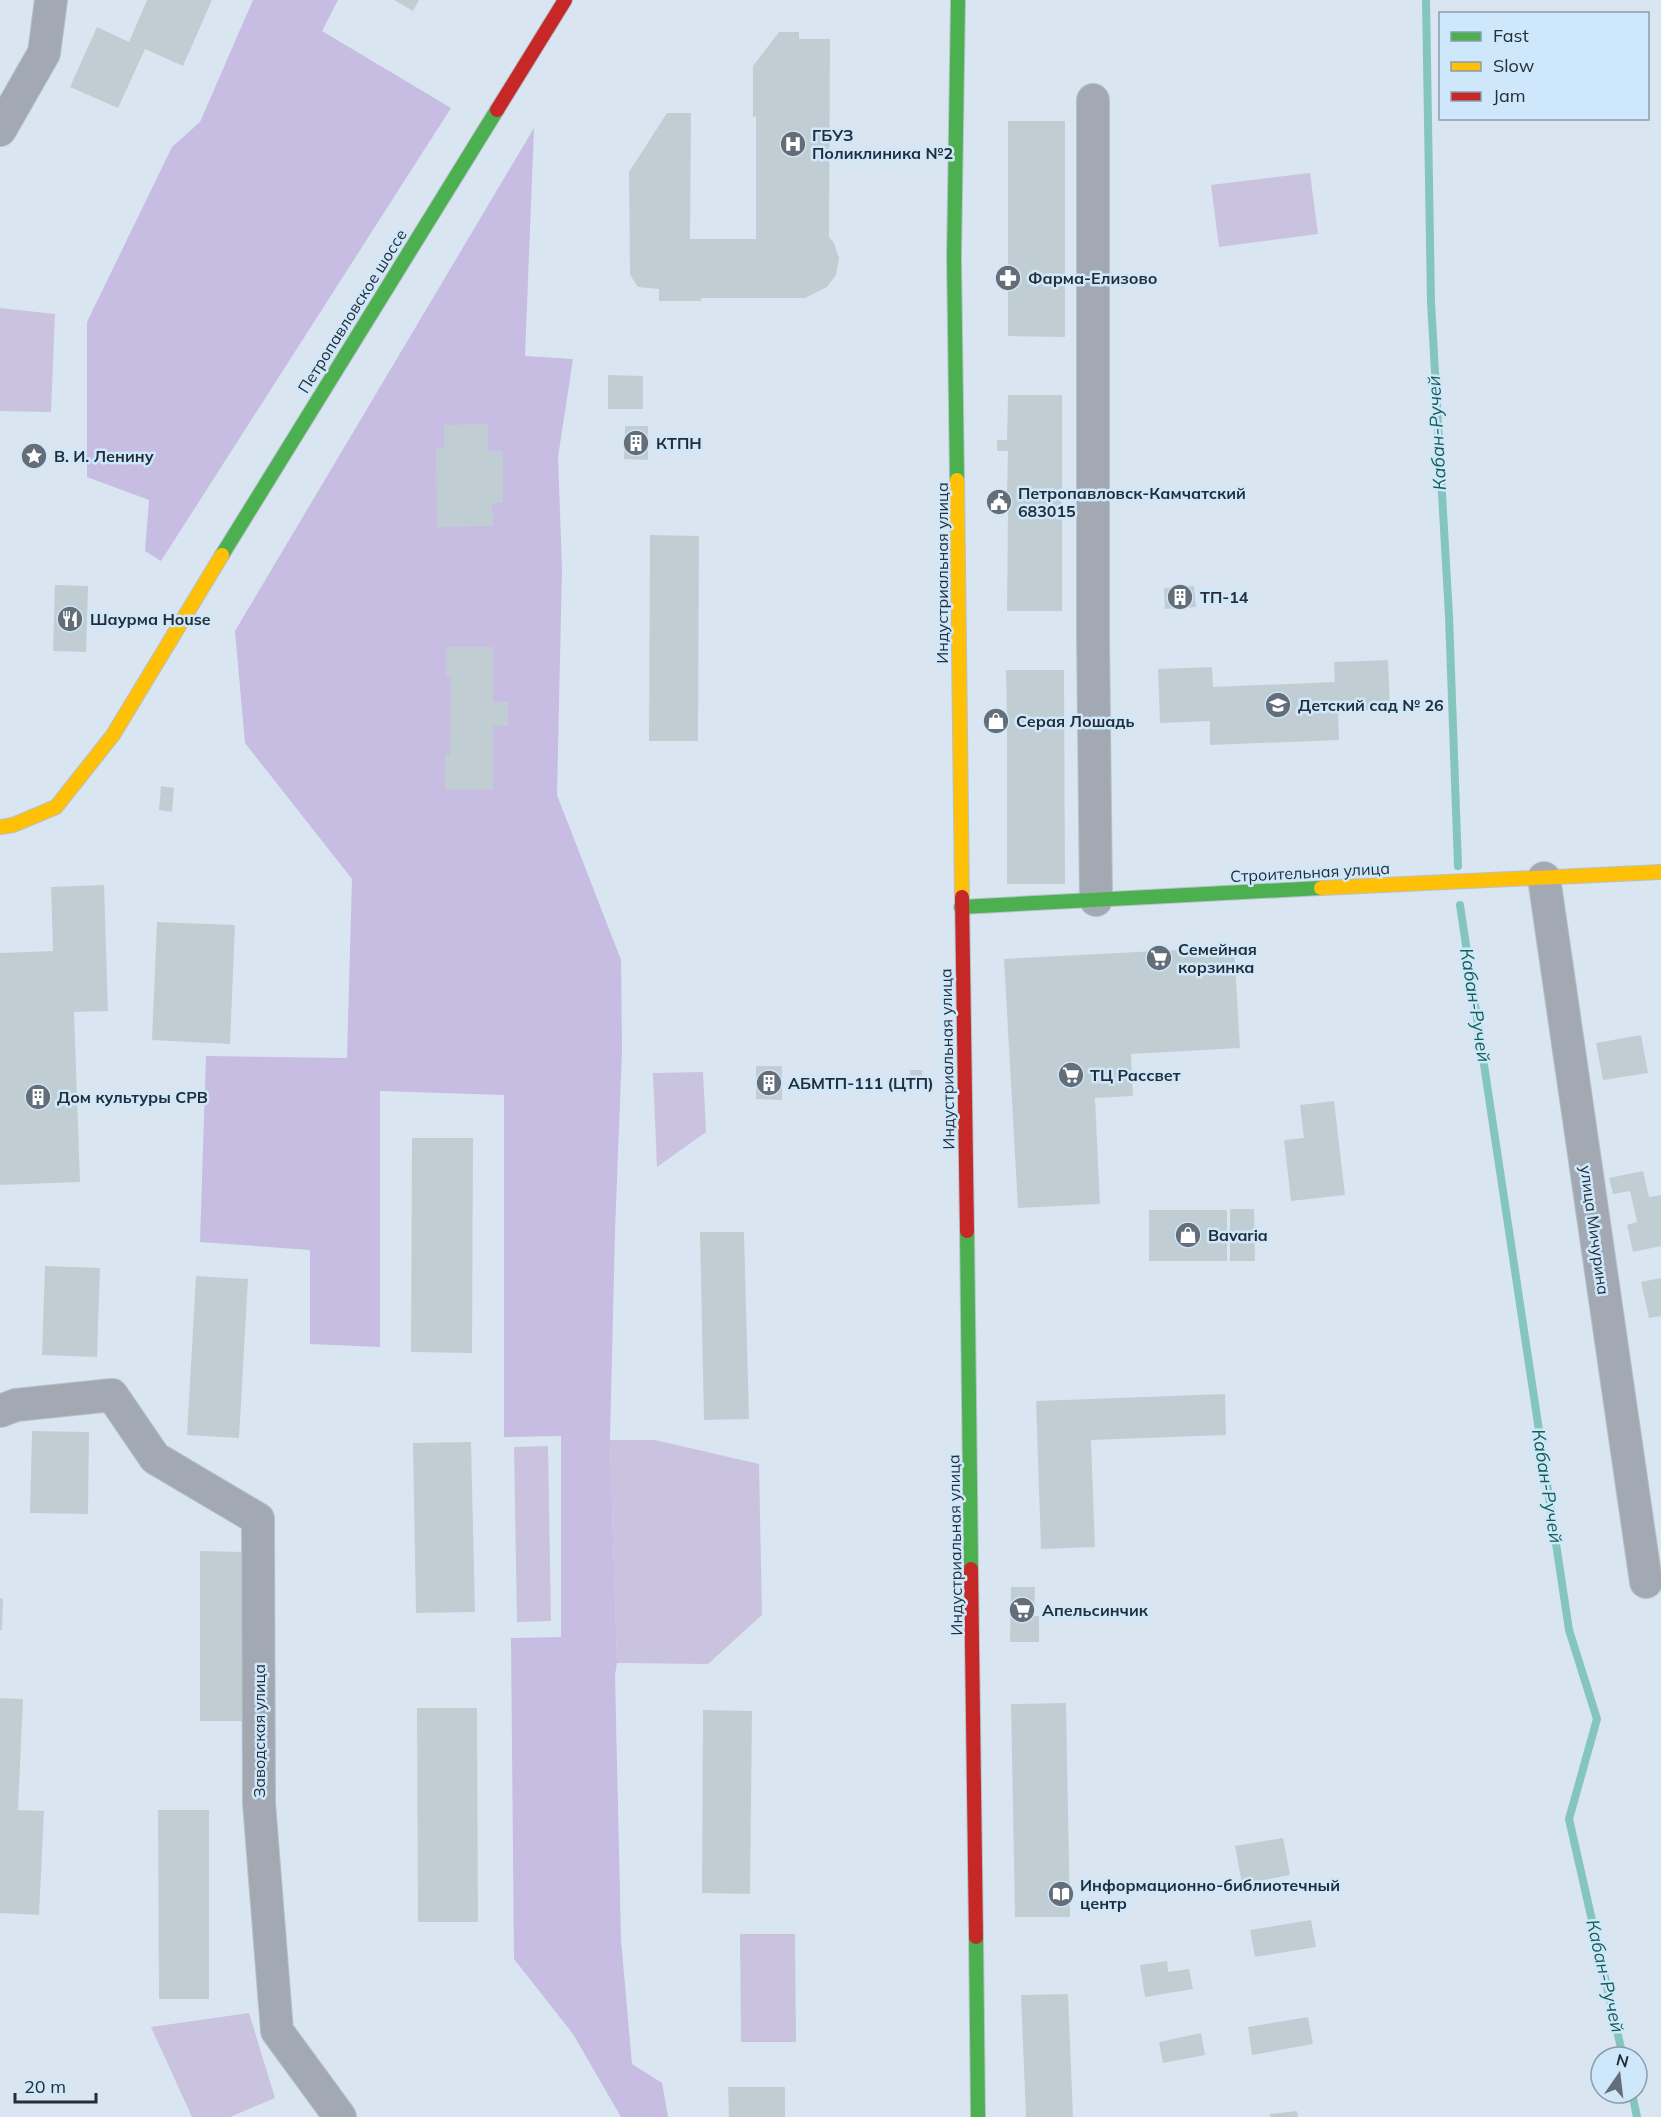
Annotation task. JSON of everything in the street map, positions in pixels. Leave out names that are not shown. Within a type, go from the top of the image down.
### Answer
[{"type":"street","points":[[0,130],[44,53],[51,0]]},
{"type":"street","name":"Петропавловское шоссе","points":[[0,827],[13,825],[56,807],[113,735],[355,337],[565,0]]},
{"type":"street","name":"Индустриальная улица","points":[[958,0],[954,258],[978,2117]]},
{"type":"street","points":[[1093,100],[1092,636],[1096,900]]},
{"type":"street","name":"Строительная улица","points":[[961,907],[1661,872]]},
{"type":"street","name":"улица Мичурина","points":[[1544,878],[1646,1582]]},
{"type":"street","name":"Заводская улица","points":[[0,1410],[16,1405],[112,1395],[155,1458],[258,1519],[259,1803],[277,2031],[340,2117]]},
{"type":"shaded area","points":[[253,0],[338,0],[322,31],[451,108],[161,561],[145,551],[149,500],[87,477],[87,322],[172,147],[200,122]]},
{"type":"shaded area","points":[[534,128],[525,356],[573,359],[558,457],[562,568],[557,795],[621,960],[622,1050],[610,1440],[617,1663],[615,1675],[621,1940],[632,2064],[662,2083],[668,2117],[621,2117],[573,2034],[514,1959],[511,1638],[561,1637],[561,1436],[504,1437],[504,1095],[380,1091],[380,1347],[310,1344],[310,1250],[200,1242],[206,1056],[347,1058],[352,879],[245,743],[235,631]]},
{"type":"shaded area","points":[[1310,173],[1318,234],[1219,247],[1211,185]]},
{"type":"shaded area","points":[[0,308],[55,314],[51,412],[0,411]]},
{"type":"shaded area","points":[[703,1072],[706,1132],[657,1167],[653,1073]]},
{"type":"shaded area","points":[[610,1440],[655,1440],[759,1464],[762,1615],[708,1664],[617,1663]]},
{"type":"shaded area","points":[[548,1446],[551,1621],[517,1622],[514,1447]]},
{"type":"shaded area","points":[[740,1934],[795,1934],[796,2042],[741,2042]]},
{"type":"shaded area","points":[[249,2013],[275,2098],[230,2117],[192,2117],[151,2027]]},
{"type":"building","points":[[147,0],[212,0],[183,66],[145,49],[118,108],[70,87],[97,27],[129,42]]},
{"type":"building","points":[[394,0],[419,0],[413,11]]},
{"type":"building","name":"ГБУЗ Поликлиника №2","points":[[779,32],[799,32],[799,39],[830,39],[829,237],[834,243],[839,258],[836,275],[827,287],[805,298],[701,298],[701,301],[659,301],[659,289],[638,287],[630,275],[629,172],[667,113],[691,113],[690,239],[756,239],[756,116],[753,117],[753,66]]},
{"type":"building","points":[[1008,121],[1065,121],[1065,337],[1008,336]]},
{"type":"building","points":[[608,375],[643,376],[643,409],[608,409]]},
{"type":"building","points":[[1008,395],[1062,395],[1062,611],[1007,611],[1008,510],[995,511],[995,494],[1007,494],[1008,451],[997,451],[997,440],[1007,440]]},
{"type":"building","points":[[488,424],[488,451],[503,451],[503,503],[492,503],[493,526],[437,527],[436,449],[444,449],[444,425]]},
{"type":"building","name":"КТПН","points":[[625,426],[648,426],[648,460],[624,459]]},
{"type":"building","points":[[30,450],[41,453],[37,464],[27,460]]},
{"type":"building","points":[[650,535],[699,536],[698,741],[649,741]]},
{"type":"building","name":"Шаурма House","points":[[55,585],[88,586],[86,652],[53,651]]},
{"type":"building","name":"ТП-14","points":[[1194,586],[1196,607],[1165,609],[1164,588]]},
{"type":"building","points":[[446,647],[493,647],[493,702],[508,702],[508,726],[493,726],[493,790],[445,790],[445,754],[450,755],[451,677],[446,677]]},
{"type":"building","points":[[1388,660],[1390,710],[1338,711],[1339,740],[1210,745],[1210,721],[1160,723],[1158,669],[1212,667],[1213,687],[1335,682],[1334,662]]},
{"type":"building","points":[[1006,670],[1064,670],[1065,884],[1007,884],[1007,727],[996,726],[996,715],[1007,715]]},
{"type":"building","points":[[161,786],[174,788],[172,812],[159,810]]},
{"type":"building","name":"Дом культуры СРВ","points":[[104,885],[108,1011],[74,1012],[80,1182],[0,1185],[0,953],[53,951],[51,887]]},
{"type":"building","points":[[157,922],[235,925],[230,1044],[152,1040]]},
{"type":"building","name":"ТЦ Рассвет","points":[[1234,947],[1240,1048],[1131,1054],[1133,1096],[1095,1098],[1100,1204],[1018,1208],[1004,959]]},
{"type":"building","points":[[1641,1035],[1648,1073],[1603,1080],[1596,1043]]},
{"type":"building","name":"АБМТП-111 (ЦТП)","points":[[756,1066],[782,1066],[782,1100],[756,1099]]},
{"type":"building","points":[[910,1070],[922,1070],[923,1086],[911,1087]]},
{"type":"building","points":[[1334,1101],[1345,1195],[1291,1201],[1284,1140],[1304,1138],[1300,1105]]},
{"type":"building","points":[[412,1138],[473,1138],[472,1353],[411,1352]]},
{"type":"building","points":[[1643,1171],[1649,1197],[1661,1195],[1661,1246],[1633,1252],[1627,1225],[1637,1222],[1630,1191],[1613,1194],[1609,1178]]},
{"type":"building","points":[[1230,1209],[1254,1209],[1255,1261],[1230,1261]]},
{"type":"building","name":"Bavaria","points":[[1149,1210],[1227,1210],[1227,1261],[1149,1261]]},
{"type":"building","points":[[700,1232],[744,1232],[749,1419],[704,1420]]},
{"type":"building","points":[[45,1266],[100,1268],[97,1357],[42,1355]]},
{"type":"building","points":[[196,1276],[248,1279],[239,1438],[187,1435]]},
{"type":"building","points":[[1661,1278],[1661,1316],[1649,1318],[1641,1282]]},
{"type":"building","points":[[1225,1394],[1226,1435],[1091,1440],[1095,1547],[1041,1549],[1036,1401]]},
{"type":"building","points":[[32,1431],[89,1432],[88,1514],[30,1513]]},
{"type":"building","points":[[471,1442],[475,1612],[416,1613],[413,1443]]},
{"type":"building","points":[[200,1551],[244,1552],[244,1721],[200,1721]]},
{"type":"building","name":"Апельсинчик","points":[[1011,1587],[1035,1587],[1034,1616],[1039,1616],[1039,1642],[1010,1642]]},
{"type":"building","points":[[0,1598],[3,1599],[2,1630],[0,1630]]},
{"type":"building","points":[[0,1698],[23,1699],[18,1810],[44,1811],[39,1915],[0,1913]]},
{"type":"building","points":[[1066,1703],[1070,1917],[1015,1917],[1011,1704]]},
{"type":"building","points":[[417,1708],[477,1708],[478,1922],[418,1922]]},
{"type":"building","points":[[703,1710],[752,1711],[750,1894],[702,1893]]},
{"type":"building","points":[[158,1810],[209,1810],[209,1999],[159,1999]]},
{"type":"building","points":[[1283,1838],[1290,1875],[1242,1884],[1235,1846]]},
{"type":"building","points":[[1311,1920],[1316,1947],[1255,1957],[1250,1930]]},
{"type":"building","points":[[1167,1961],[1168,1972],[1189,1969],[1193,1989],[1145,1997],[1140,1965]]},
{"type":"building","points":[[1068,1994],[1073,2117],[1026,2117],[1021,1995]]},
{"type":"building","points":[[1308,2017],[1313,2044],[1252,2055],[1248,2027]]},
{"type":"building","points":[[1201,2033],[1205,2055],[1163,2063],[1159,2042]]},
{"type":"building","points":[[728,2087],[785,2087],[785,2117],[729,2117]]},
{"type":"building","points":[[1297,2111],[1298,2117],[1270,2117],[1270,2114]]},
{"type":"waterway","name":"Кабан-Ручей","points":[[1426,0],[1431,302],[1449,616],[1458,866]]},
{"type":"waterway","name":"Кабан-Ручей","points":[[1460,905],[1569,1630],[1597,1719],[1569,1819],[1620,2045]]},
{"type":"waterway","name":"Кабан-Ручей","points":[[1634,2105],[1637,2117]]},
{"type":"traffic: fast","points":[[957,480],[954,258],[958,0]]},
{"type":"traffic: fast","points":[[222,555],[497,110]]},
{"type":"traffic: fast","points":[[961,907],[1321,888]]},
{"type":"traffic: fast","points":[[967,1231],[971,1569]]},
{"type":"traffic: fast","points":[[976,1937],[978,2117]]},
{"type":"traffic: slow","points":[[957,480],[962,897]]},
{"type":"traffic: slow","points":[[0,827],[13,825],[56,807],[113,735],[222,555]]},
{"type":"traffic: slow","points":[[1321,888],[1661,872]]},
{"type":"traffic: jam","points":[[497,110],[565,0]]},
{"type":"traffic: jam","points":[[962,897],[967,1231]]},
{"type":"traffic: jam","points":[[971,1569],[976,1937]]},
{"type":"place","name":"ГБУЗ Поликлиника №2","points":[[793,144]]},
{"type":"place","name":"Фарма-Елизово","points":[[1008,278]]},
{"type":"place","name":"КТПН","points":[[636,443]]},
{"type":"place","name":"В. И. Ленину","points":[[34,456]]},
{"type":"place","name":"Петропавловск-Камчатский 683015","points":[[999,502]]},
{"type":"place","name":"ТП-14","points":[[1180,597]]},
{"type":"place","name":"Шаурма House","points":[[70,619]]},
{"type":"place","name":"Детский сад № 26","points":[[1278,705]]},
{"type":"place","name":"Серая Лошадь","points":[[996,721]]},
{"type":"place","name":"Семейная корзинка","points":[[1159,958]]},
{"type":"place","name":"ТЦ Рассвет","points":[[1071,1075]]},
{"type":"place","name":"АБМТП-111 (ЦТП)","points":[[769,1083]]},
{"type":"place","name":"Дом культуры СРВ","points":[[38,1097]]},
{"type":"place","name":"Bavaria","points":[[1188,1235]]},
{"type":"place","name":"Апельсинчик","points":[[1022,1610]]},
{"type":"place","name":"Информационно-библиотечный центр","points":[[1061,1894]]}]
